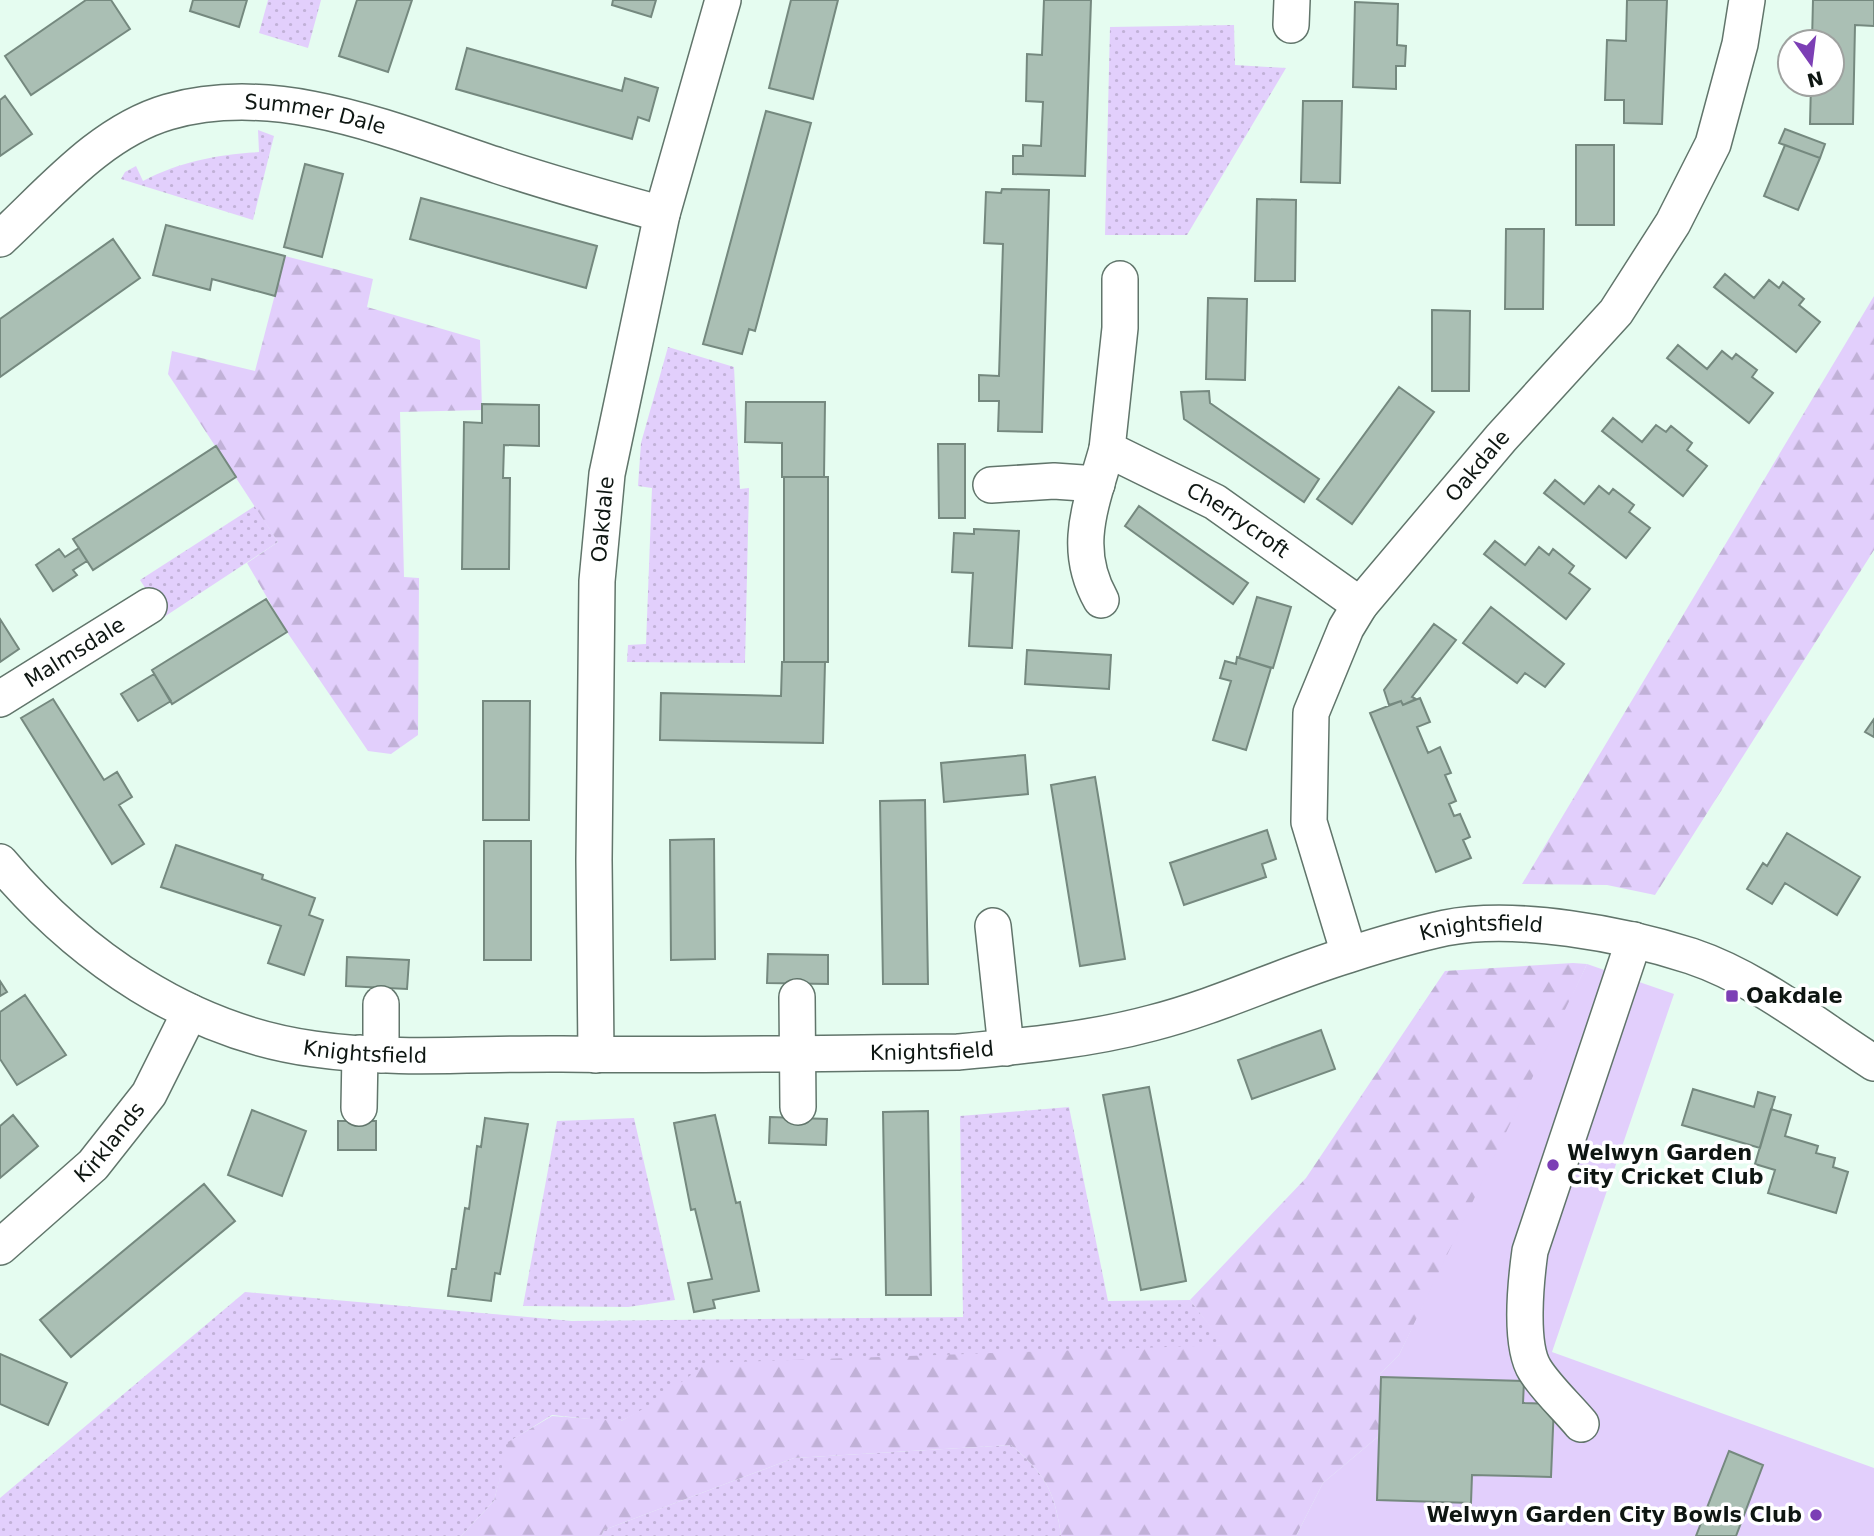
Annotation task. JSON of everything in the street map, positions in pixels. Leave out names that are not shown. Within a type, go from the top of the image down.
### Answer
[{"type":"street","name":"Oakdale","points":[[596,1055],[594,860],[597,581],[607,474],[662,214],[723,0]]},
{"type":"street","name":"Oakdale","points":[[1349,954],[1309,822],[1311,713],[1346,628],[1360,605],[1501,438],[1616,312],[1673,223],[1713,144],[1740,44],[1747,0]]},
{"type":"street","name":"Summer Dale","points":[[0,239],[86,158],[126,131],[167,113],[214,103],[260,103],[340,114],[557,185],[662,214]]},
{"type":"street","points":[[1101,600],[1088,578],[1084,532],[1107,449],[1120,328],[1120,279]]},
{"type":"street","name":"Cherrycroft","points":[[1107,449],[1215,502],[1360,605]]},
{"type":"street","points":[[991,485],[1054,481],[1097,484]]},
{"type":"street","name":"Malmsdale","points":[[0,699],[149,606]]},
{"type":"street","name":"Knightsfield","points":[[0,862],[35,903],[91,953],[139,985],[190,1012],[243,1032],[312,1049],[370,1054],[596,1055],[958,1052],[1006,1048],[1062,1041],[1154,1023],[1349,954],[1447,928],[1537,925],[1634,940],[1693,957],[1751,985],[1874,1063]]},
{"type":"street","points":[[993,926],[1006,1048]]},
{"type":"street","points":[[1581,1424],[1533,1367],[1526,1326],[1525,1285],[1530,1251],[1634,940]]},
{"type":"street","points":[[797,997],[798,1107]]},
{"type":"street","points":[[359,1108],[381,1004]]},
{"type":"street","name":"Kirklands","points":[[0,1247],[93,1165],[149,1094],[190,1012]]},
{"type":"green space","points":[[268,0],[321,0],[308,48],[259,33]]},
{"type":"green space","points":[[1234,25],[1235,65],[1286,68],[1187,235],[1105,235],[1110,27]]},
{"type":"green space","points":[[258,130],[274,136],[253,220],[121,179],[125,172],[136,166],[143,181],[171,168],[200,160],[259,152]]},
{"type":"green space","points":[[285,256],[373,279],[367,307],[480,340],[482,410],[400,412],[404,577],[419,578],[418,735],[391,754],[368,751],[287,632],[247,563],[278,542],[168,374],[172,351],[255,371]]},
{"type":"green space","points":[[1874,296],[1874,550],[1655,895],[1607,885],[1522,884]]},
{"type":"green space","points":[[668,347],[734,367],[740,489],[749,488],[745,663],[627,662],[628,645],[646,644],[652,488],[638,486],[641,443]]},
{"type":"green space","points":[[255,506],[278,542],[164,617],[140,580]]},
{"type":"green space","points":[[1587,964],[1512,1127],[1399,1355],[1380,1374],[1380,1435],[1323,1483],[1296,1536],[1061,1536],[1052,1495],[1046,1484],[1032,1465],[1011,1445],[794,1458],[604,1530],[601,1536],[461,1536],[494,1501],[508,1442],[552,1416],[621,1421],[652,1404],[707,1363],[1224,1345],[1190,1300],[1306,1178],[1445,971]]},
{"type":"green space","name":"Welwyn Garden City Cricket Club","points":[[1587,964],[1674,994],[1552,1352],[1874,1468],[1874,1536],[1296,1536],[1323,1483],[1380,1435],[1380,1374],[1399,1355]]},
{"type":"green space","points":[[1069,1107],[1108,1301],[1190,1300],[1225,1345],[651,1406],[619,1422],[552,1415],[509,1442],[494,1501],[461,1536],[0,1536],[0,1498],[245,1292],[572,1321],[963,1317],[960,1116]]},
{"type":"green space","points":[[634,1118],[675,1300],[628,1307],[523,1306],[557,1121]]},
{"type":"green space","points":[[1011,1445],[1032,1465],[1046,1484],[1052,1495],[1061,1536],[601,1536],[604,1530],[794,1458]]},
{"type":"building","points":[[86,0],[111,0],[130,29],[31,95],[5,56]]},
{"type":"building","points":[[193,0],[247,0],[239,27],[190,11]]},
{"type":"building","points":[[357,0],[412,0],[388,72],[339,56]]},
{"type":"building","points":[[613,0],[656,0],[651,17],[612,5]]},
{"type":"building","points":[[791,0],[838,0],[813,99],[769,88]]},
{"type":"building","points":[[1044,0],[1091,0],[1085,176],[1013,174],[1013,156],[1023,156],[1023,145],[1041,146],[1043,102],[1026,101],[1027,54],[1042,55]]},
{"type":"building","points":[[1627,0],[1667,0],[1662,124],[1624,123],[1624,100],[1605,100],[1607,40],[1626,41]]},
{"type":"building","points":[[1813,0],[1874,0],[1874,26],[1855,25],[1853,124],[1810,124],[1811,98],[1846,98],[1846,28],[1812,28]]},
{"type":"building","points":[[1355,2],[1398,4],[1397,45],[1406,46],[1405,66],[1396,66],[1396,89],[1353,87]]},
{"type":"building","points":[[467,48],[622,91],[625,78],[658,88],[649,121],[638,117],[632,139],[456,89]]},
{"type":"building","points":[[5,96],[32,134],[0,156],[0,100]]},
{"type":"building","points":[[1303,101],[1342,101],[1340,183],[1301,182]]},
{"type":"building","points":[[766,111],[811,123],[755,331],[749,329],[742,354],[703,344]]},
{"type":"building","points":[[1785,129],[1825,144],[1820,158],[1779,143]]},
{"type":"building","points":[[1576,145],[1614,145],[1614,225],[1576,225]]},
{"type":"building","points":[[1785,145],[1820,158],[1798,210],[1764,196]]},
{"type":"building","points":[[305,164],[343,174],[322,257],[284,247]]},
{"type":"building","points":[[1002,189],[1049,190],[1042,432],[998,431],[999,401],[979,401],[979,375],[999,376],[1003,244],[984,243],[986,192],[1001,193]]},
{"type":"building","points":[[421,198],[597,246],[586,288],[410,239]]},
{"type":"building","points":[[1257,199],[1296,200],[1295,281],[1255,281]]},
{"type":"building","points":[[166,225],[285,256],[275,296],[212,279],[210,290],[153,275]]},
{"type":"building","points":[[1506,229],[1544,229],[1543,309],[1505,309]]},
{"type":"building","points":[[113,239],[140,278],[0,377],[0,319]]},
{"type":"building","points":[[1725,274],[1754,298],[1769,280],[1779,288],[1783,282],[1804,299],[1799,305],[1820,322],[1796,352],[1714,287]]},
{"type":"building","points":[[1208,298],[1247,299],[1245,380],[1206,379]]},
{"type":"building","points":[[1432,310],[1470,311],[1469,391],[1432,391]]},
{"type":"building","points":[[1678,345],[1707,369],[1722,351],[1732,359],[1736,354],[1757,370],[1752,377],[1773,393],[1749,423],[1667,358]]},
{"type":"building","points":[[1399,387],[1434,412],[1352,524],[1317,499]]},
{"type":"building","points":[[1209,391],[1210,403],[1319,479],[1304,502],[1184,419],[1181,392]]},
{"type":"building","points":[[746,402],[825,402],[824,477],[782,477],[782,443],[745,442]]},
{"type":"building","points":[[482,404],[539,405],[539,446],[504,445],[503,478],[510,478],[509,569],[462,569],[464,422],[482,423]]},
{"type":"building","points":[[1613,418],[1642,442],[1656,425],[1666,432],[1671,426],[1692,443],[1687,450],[1707,466],[1683,496],[1602,431]]},
{"type":"building","points":[[938,444],[965,444],[965,518],[939,518]]},
{"type":"building","points":[[216,446],[236,477],[93,570],[73,539]]},
{"type":"building","points":[[784,477],[828,477],[828,662],[784,662]]},
{"type":"building","points":[[1555,480],[1584,504],[1599,486],[1609,494],[1613,489],[1634,505],[1629,512],[1650,528],[1626,558],[1544,493]]},
{"type":"building","points":[[1139,506],[1248,583],[1233,604],[1125,526]]},
{"type":"building","points":[[974,529],[1019,531],[1012,648],[969,646],[973,573],[952,572],[954,533],[974,534]]},
{"type":"building","points":[[1495,541],[1525,565],[1539,547],[1549,555],[1553,549],[1574,566],[1569,573],[1590,589],[1566,619],[1484,554]]},
{"type":"building","points":[[79,548],[87,561],[73,570],[77,575],[53,591],[36,565],[59,549],[65,557]]},
{"type":"building","points":[[1257,597],[1291,607],[1273,668],[1239,658]]},
{"type":"building","points":[[266,599],[287,632],[172,704],[152,670]]},
{"type":"building","points":[[1491,607],[1564,664],[1545,687],[1525,673],[1517,683],[1463,643]]},
{"type":"building","points":[[0,619],[19,649],[0,662]]},
{"type":"building","points":[[1434,624],[1456,640],[1412,697],[1416,699],[1403,705],[1401,701],[1389,705],[1384,690]]},
{"type":"building","points":[[1027,650],[1111,655],[1109,689],[1025,684]]},
{"type":"building","points":[[1237,657],[1271,668],[1246,750],[1213,740],[1231,681],[1220,678],[1225,661],[1236,664]]},
{"type":"building","points":[[782,662],[825,662],[823,743],[660,740],[661,693],[781,696]]},
{"type":"building","points":[[154,674],[171,701],[138,721],[121,694]]},
{"type":"building","points":[[1420,698],[1430,722],[1417,727],[1428,753],[1440,747],[1451,773],[1445,775],[1456,801],[1449,804],[1454,816],[1460,814],[1470,837],[1463,840],[1471,858],[1436,872],[1370,713],[1401,701],[1403,705]]},
{"type":"building","points":[[53,699],[104,780],[117,772],[132,797],[119,805],[144,844],[112,864],[21,718]]},
{"type":"building","points":[[483,701],[530,701],[529,820],[483,820]]},
{"type":"building","points":[[1874,719],[1874,737],[1865,732]]},
{"type":"building","points":[[1025,755],[1028,794],[944,802],[941,763]]},
{"type":"building","points":[[1095,777],[1125,959],[1080,966],[1051,785]]},
{"type":"building","points":[[925,800],[928,984],[883,984],[880,801]]},
{"type":"building","points":[[1267,830],[1276,859],[1262,864],[1266,877],[1184,905],[1170,863]]},
{"type":"building","points":[[1787,833],[1860,877],[1837,915],[1785,883],[1772,904],[1747,889],[1763,863],[1767,866]]},
{"type":"building","points":[[714,839],[715,959],[671,960],[670,840]]},
{"type":"building","points":[[484,841],[531,841],[531,960],[484,960]]},
{"type":"building","points":[[176,845],[263,875],[262,879],[315,898],[309,915],[323,920],[304,975],[268,963],[281,926],[161,887]]},
{"type":"building","points":[[768,954],[828,955],[828,984],[767,983]]},
{"type":"building","points":[[347,957],[409,960],[407,989],[346,986]]},
{"type":"building","points":[[0,981],[7,992],[0,996]]},
{"type":"building","points":[[25,995],[66,1055],[17,1085],[0,1059],[0,1012]]},
{"type":"building","points":[[1321,1030],[1335,1069],[1252,1099],[1238,1060]]},
{"type":"building","points":[[1149,1087],[1186,1281],[1141,1290],[1103,1095]]},
{"type":"building","points":[[1693,1089],[1754,1107],[1758,1092],[1775,1097],[1760,1148],[1682,1125]]},
{"type":"building","points":[[1771,1109],[1791,1115],[1785,1136],[1818,1146],[1816,1153],[1835,1158],[1833,1167],[1848,1172],[1836,1213],[1768,1193],[1775,1170],[1755,1164]]},
{"type":"building","points":[[252,1110],[306,1131],[282,1196],[228,1175]]},
{"type":"building","points":[[928,1111],[931,1295],[886,1295],[883,1112]]},
{"type":"building","points":[[13,1115],[38,1146],[0,1178],[0,1126]]},
{"type":"building","points":[[715,1115],[736,1203],[740,1202],[759,1291],[713,1300],[715,1308],[694,1312],[688,1283],[712,1279],[695,1209],[691,1210],[674,1123]]},
{"type":"building","points":[[770,1117],[827,1119],[826,1145],[769,1143]]},
{"type":"building","points":[[485,1118],[528,1124],[500,1274],[495,1273],[491,1301],[448,1296],[452,1269],[456,1269],[465,1208],[469,1209],[477,1146],[481,1147]]},
{"type":"building","points":[[338,1121],[376,1121],[376,1150],[338,1150]]},
{"type":"building","points":[[204,1184],[235,1221],[71,1357],[40,1320]]},
{"type":"building","points":[[0,1354],[67,1383],[48,1425],[0,1404]]},
{"type":"building","points":[[1381,1377],[1524,1381],[1523,1403],[1554,1404],[1551,1477],[1472,1475],[1471,1503],[1377,1500]]},
{"type":"building","points":[[1729,1451],[1763,1465],[1736,1536],[1696,1536]]},
{"type":"place","name":"Oakdale","points":[[1732,996]]},
{"type":"place","name":"Welwyn Garden City Cricket Club","points":[[1553,1165]]},
{"type":"place","name":"Welwyn Garden City Bowls Club","points":[[1816,1515]]}]
